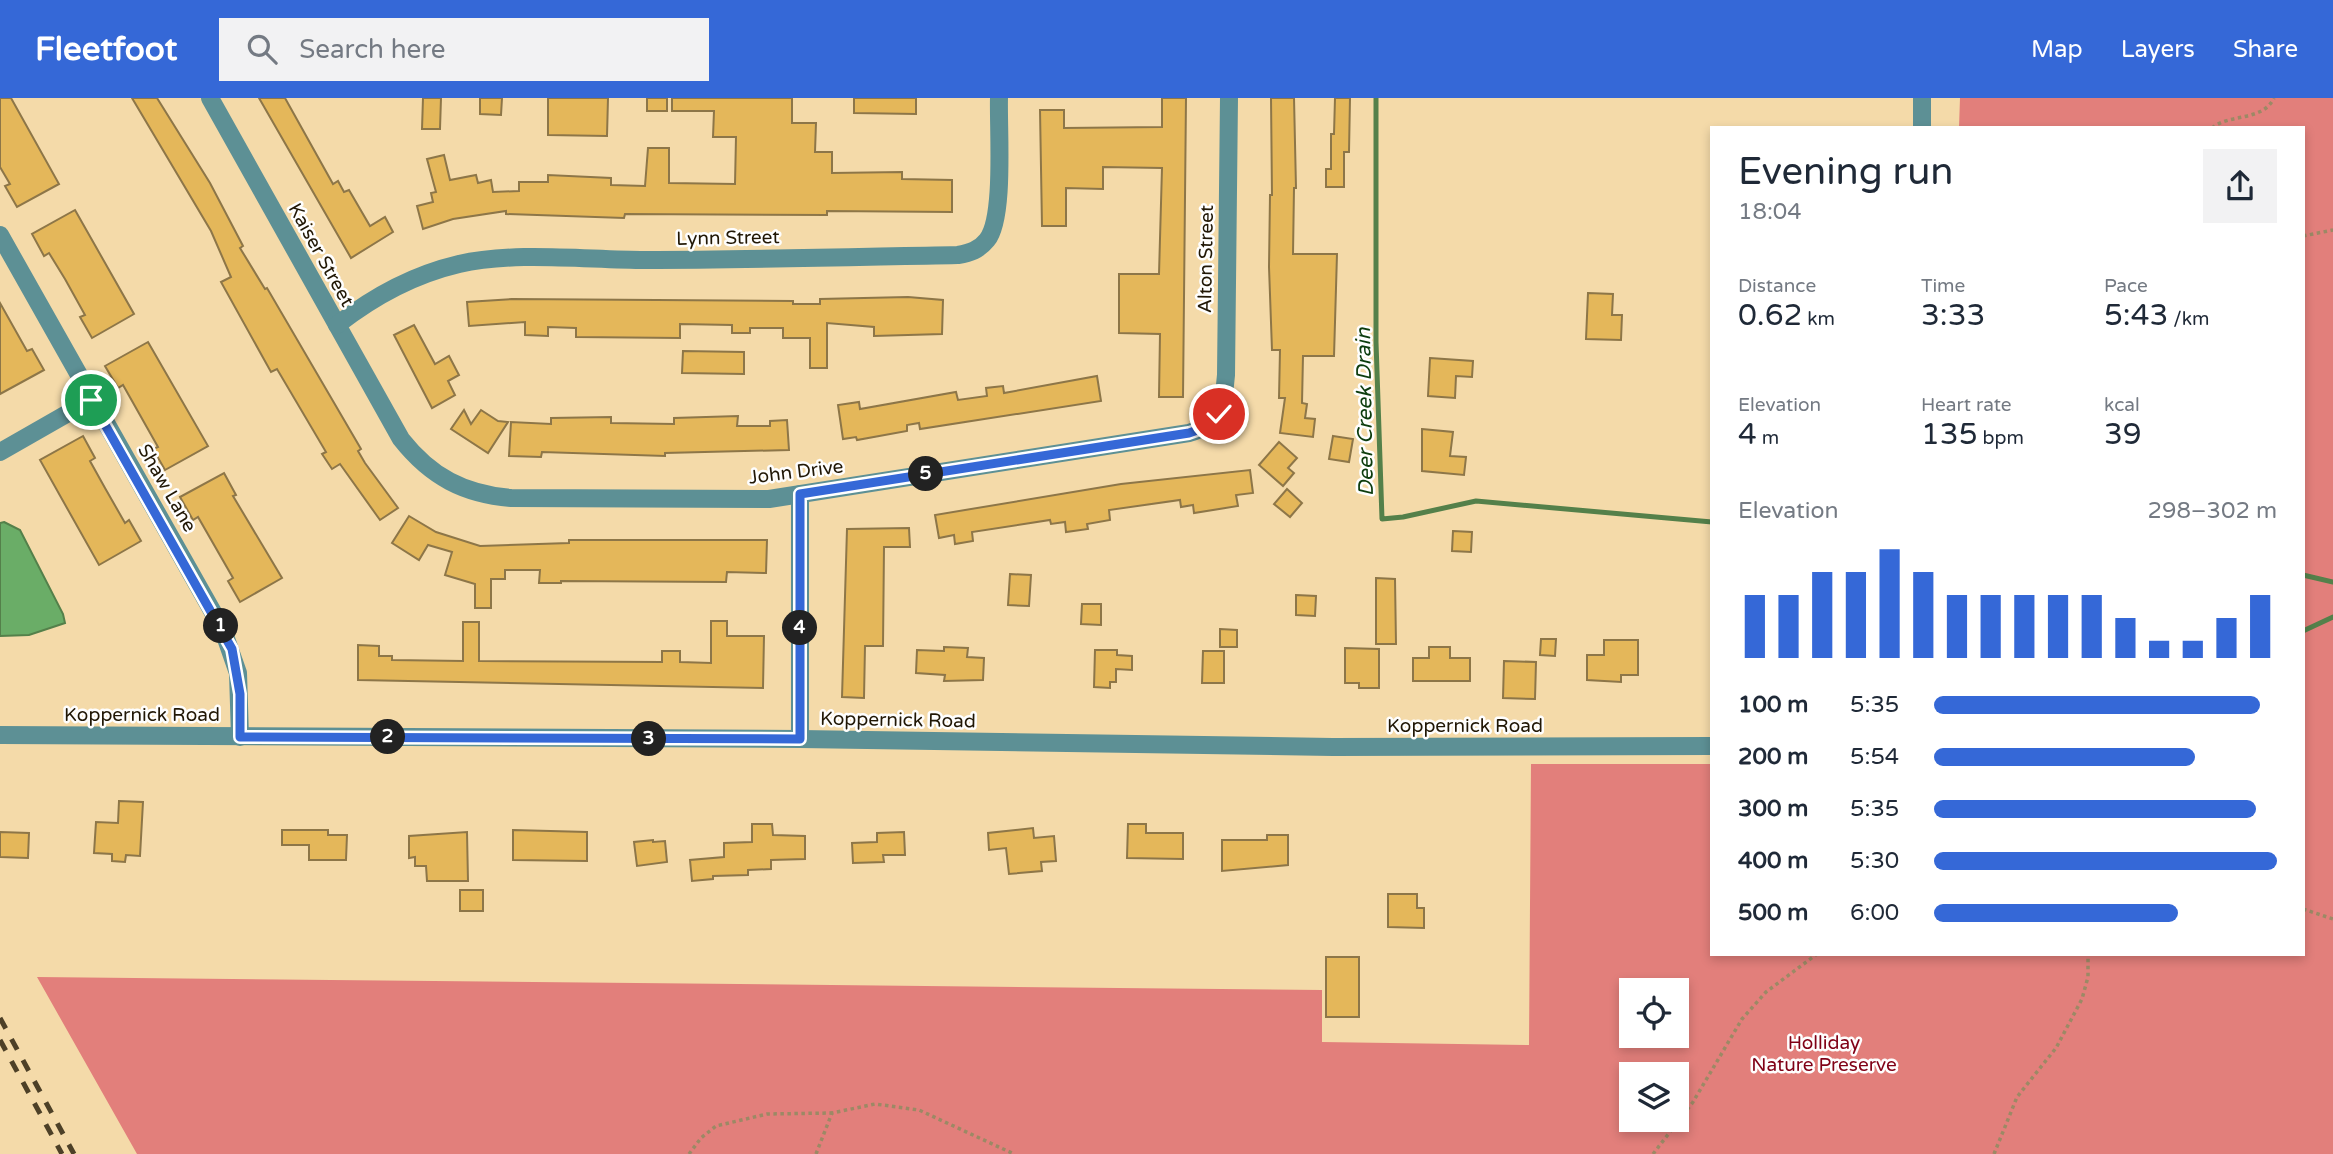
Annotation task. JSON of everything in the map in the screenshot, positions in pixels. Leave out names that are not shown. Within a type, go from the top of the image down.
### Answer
[{"type":"street","name":"Kaiser Street","points":[[210,98],[397,431]]},
{"type":"street","name":"Lynn Street","points":[[337,325],[366,302],[406,281],[463,263],[495,259],[958,256],[972,252],[988,239],[997,218],[999,98]]},
{"type":"street","name":"Alton Street","points":[[1216,418],[1224,400],[1226,375],[1229,98]]},
{"type":"street","points":[[1922,98],[1922,126]]},
{"type":"street","name":"Shaw Lane","points":[[0,235],[232,649],[240,694],[240,737]]},
{"type":"street","points":[[0,452],[91,400]]},
{"type":"street","name":"John Drive","points":[[397,431],[417,459],[439,477],[465,490],[492,496],[752,500],[1189,433],[1206,427],[1216,418]]},
{"type":"street","points":[[800,494],[800,739]]},
{"type":"street","name":"Koppernick Road","points":[[0,735],[800,739],[1333,747],[1710,746]]},
{"type":"path","points":[[2214,126],[2219,122],[2252,115],[2270,107],[2274,98]]},
{"type":"path","points":[[2305,236],[2333,230]]},
{"type":"path","points":[[2305,910],[2333,919]]},
{"type":"path","points":[[1653,1154],[1693,1102],[1742,1018],[1766,992],[1814,956]]},
{"type":"path","points":[[1994,1154],[2017,1097],[2056,1048],[2082,999],[2088,977],[2088,956]]},
{"type":"path","points":[[689,1154],[701,1138],[716,1126],[767,1114],[832,1113],[875,1104],[919,1110],[1014,1154]]},
{"type":"path","points":[[816,1154],[832,1113]]},
{"type":"green space","name":"Holliday Nature Preserve","points":[[1960,98],[2333,98],[2333,1154],[137,1154],[37,977],[1322,990],[1322,1042],[1529,1045],[1531,764],[1710,764],[1710,956],[2305,956],[2305,126],[1959,126]]},
{"type":"shaded area","points":[[4,522],[20,530],[63,614],[65,623],[29,635],[0,636],[0,523]]},
{"type":"building","points":[[0,98],[11,98],[59,184],[17,207],[5,186],[10,184],[0,167]]},
{"type":"building","points":[[132,98],[157,98],[210,183],[243,246],[240,248],[265,289],[267,288],[361,449],[358,451],[365,463],[398,508],[380,520],[340,464],[332,469],[322,454],[326,452],[277,369],[271,372],[221,282],[231,277],[211,231]]},
{"type":"building","points":[[259,98],[285,98],[333,184],[338,181],[344,192],[349,190],[370,226],[385,217],[393,232],[351,258]]},
{"type":"building","points":[[423,98],[441,98],[440,129],[422,129]]},
{"type":"building","points":[[480,98],[502,98],[501,115],[480,114]]},
{"type":"building","points":[[548,98],[608,98],[607,136],[548,135]]},
{"type":"building","points":[[647,98],[667,98],[667,111],[647,111]]},
{"type":"building","points":[[672,98],[792,98],[792,123],[816,123],[815,152],[832,152],[832,173],[902,172],[902,179],[952,180],[952,212],[827,211],[827,215],[625,214],[624,218],[506,214],[506,211],[453,219],[423,229],[417,206],[433,202],[431,193],[436,192],[427,159],[444,155],[450,180],[476,175],[478,183],[491,180],[493,192],[519,191],[519,182],[548,182],[548,175],[611,178],[611,185],[645,186],[648,148],[669,148],[669,183],[735,184],[736,137],[713,137],[714,111],[672,111]]},
{"type":"building","points":[[854,98],[916,98],[916,114],[854,113]]},
{"type":"building","points":[[1162,98],[1186,98],[1183,397],[1159,397],[1160,334],[1119,333],[1119,274],[1159,274],[1162,168],[1103,167],[1103,189],[1066,188],[1066,226],[1042,226],[1040,110],[1064,110],[1064,128],[1162,127]]},
{"type":"building","points":[[1271,98],[1294,98],[1296,188],[1293,254],[1337,254],[1334,356],[1303,356],[1302,403],[1307,404],[1305,418],[1315,419],[1313,437],[1280,433],[1285,398],[1279,398],[1280,350],[1272,350],[1269,267],[1272,195]]},
{"type":"building","points":[[1335,98],[1350,98],[1349,152],[1344,152],[1344,187],[1326,187],[1326,169],[1331,169]]},
{"type":"building","points":[[75,210],[134,314],[92,338],[80,317],[85,315],[65,279],[49,253],[44,256],[32,234]]},
{"type":"building","points":[[1588,293],[1613,294],[1612,315],[1622,315],[1621,340],[1586,339]]},
{"type":"building","points":[[908,297],[943,300],[942,334],[874,336],[874,327],[827,323],[827,368],[810,368],[810,338],[783,338],[783,328],[750,328],[750,333],[732,333],[732,325],[680,324],[680,338],[576,337],[576,328],[548,327],[548,336],[525,335],[525,322],[469,326],[467,302],[512,299],[793,301],[793,304],[820,304],[820,299]]},
{"type":"building","points":[[0,303],[27,351],[32,349],[44,370],[0,394]]},
{"type":"building","points":[[414,325],[435,364],[449,356],[459,375],[448,381],[455,395],[432,408],[394,335]]},
{"type":"building","points":[[148,342],[208,446],[165,470],[153,449],[158,447],[123,385],[118,388],[105,366]]},
{"type":"building","points":[[683,351],[744,352],[744,374],[682,373]]},
{"type":"building","points":[[1430,358],[1473,361],[1472,377],[1456,376],[1455,398],[1428,396]]},
{"type":"building","points":[[1097,376],[1101,401],[920,429],[919,423],[907,425],[907,431],[857,440],[856,437],[843,439],[838,405],[859,402],[860,409],[956,392],[958,400],[987,396],[986,388],[1003,386],[1004,393]]},
{"type":"building","points":[[464,410],[471,424],[481,410],[498,421],[508,422],[488,453],[451,429]]},
{"type":"building","points":[[738,416],[737,426],[770,426],[770,421],[787,420],[789,450],[665,453],[665,456],[542,452],[541,457],[509,456],[511,422],[551,424],[551,418],[611,417],[611,423],[674,424],[674,418]]},
{"type":"building","points":[[1422,429],[1453,432],[1450,456],[1466,457],[1464,475],[1422,471]]},
{"type":"building","points":[[83,436],[95,458],[90,461],[125,523],[129,520],[141,541],[99,565],[40,460]]},
{"type":"building","points":[[1333,436],[1353,439],[1349,462],[1329,459]]},
{"type":"building","points":[[1279,442],[1297,458],[1288,468],[1294,473],[1283,486],[1259,465]]},
{"type":"building","points":[[1250,470],[1253,493],[1236,495],[1238,506],[1194,513],[1193,505],[1181,507],[1180,500],[1109,510],[1110,520],[1087,524],[1088,529],[1066,532],[1065,522],[1051,524],[1050,520],[972,532],[973,541],[955,544],[954,535],[939,538],[935,515],[1121,484]]},
{"type":"building","points":[[224,473],[236,495],[233,496],[282,578],[240,602],[228,581],[233,578],[198,517],[193,520],[180,497]]},
{"type":"building","points":[[1287,489],[1302,503],[1290,517],[1274,504]]},
{"type":"building","points":[[409,516],[436,532],[480,546],[569,543],[569,540],[767,540],[766,573],[727,572],[726,582],[539,583],[540,570],[505,570],[505,579],[491,579],[491,608],[475,608],[475,584],[445,575],[452,552],[428,545],[419,560],[392,543]]},
{"type":"building","points":[[909,528],[910,547],[884,547],[883,646],[865,646],[864,698],[842,697],[847,529]]},
{"type":"building","points":[[1453,531],[1472,532],[1471,552],[1452,551]]},
{"type":"building","points":[[1010,574],[1031,575],[1029,606],[1008,605]]},
{"type":"building","points":[[1376,578],[1395,579],[1396,644],[1376,644]]},
{"type":"building","points":[[1296,595],[1316,596],[1315,616],[1296,615]]},
{"type":"building","points":[[1082,604],[1101,604],[1101,625],[1081,624]]},
{"type":"building","points":[[711,621],[727,621],[727,636],[764,636],[763,688],[358,680],[358,645],[379,646],[379,656],[392,656],[392,660],[463,661],[463,622],[479,622],[479,661],[662,662],[662,651],[680,651],[680,662],[711,663]]},
{"type":"building","points":[[1220,629],[1237,630],[1237,647],[1220,647]]},
{"type":"building","points":[[1541,639],[1556,639],[1555,656],[1540,655]]},
{"type":"building","points":[[1604,640],[1638,640],[1638,675],[1621,675],[1621,682],[1587,680],[1587,655],[1604,655]]},
{"type":"building","points":[[944,647],[968,648],[967,657],[984,658],[983,680],[944,681],[945,675],[916,673],[917,650],[944,651]]},
{"type":"building","points":[[1429,647],[1450,647],[1450,658],[1470,658],[1470,681],[1413,681],[1413,658],[1429,658]]},
{"type":"building","points":[[1345,648],[1379,649],[1379,688],[1359,688],[1359,683],[1345,683]]},
{"type":"building","points":[[1095,650],[1117,650],[1117,655],[1132,656],[1132,670],[1116,669],[1116,682],[1110,682],[1110,688],[1094,687]]},
{"type":"building","points":[[1203,651],[1224,651],[1224,683],[1202,683]]},
{"type":"building","points":[[1504,661],[1536,662],[1535,699],[1503,698]]},
{"type":"building","points":[[119,801],[143,802],[140,856],[126,855],[125,862],[112,861],[112,854],[94,853],[96,822],[118,823]]},
{"type":"building","points":[[752,824],[772,824],[773,835],[805,836],[805,859],[771,860],[771,869],[748,870],[748,875],[713,876],[713,879],[692,881],[690,860],[724,857],[724,843],[752,842]]},
{"type":"building","points":[[1128,824],[1146,824],[1146,833],[1183,833],[1183,859],[1127,858]]},
{"type":"building","points":[[1033,828],[1034,838],[1054,836],[1056,861],[1041,862],[1042,871],[1009,874],[1006,848],[989,850],[988,833]]},
{"type":"building","points":[[282,830],[328,830],[328,835],[347,835],[346,860],[309,860],[309,845],[282,845]]},
{"type":"building","points":[[513,830],[587,832],[587,861],[513,860]]},
{"type":"building","points":[[0,832],[29,833],[28,858],[0,857]]},
{"type":"building","points":[[467,832],[468,881],[427,881],[426,866],[415,866],[415,857],[409,858],[409,836]]},
{"type":"building","points":[[904,832],[905,855],[883,855],[884,862],[853,863],[852,843],[877,842],[877,833]]},
{"type":"building","points":[[1267,835],[1288,835],[1288,865],[1222,871],[1222,840],[1267,840]]},
{"type":"building","points":[[665,841],[667,862],[637,866],[634,842]]},
{"type":"building","points":[[460,890],[483,890],[483,911],[460,911]]},
{"type":"building","points":[[1388,894],[1417,894],[1417,908],[1424,908],[1424,928],[1388,927]]},
{"type":"building","points":[[1326,957],[1359,957],[1359,1017],[1326,1017]]},
{"type":"waterway","name":"Deer Creek Drain","points":[[1376,98],[1376,342],[1382,519],[1476,501],[1710,522]]},
{"type":"waterway","name":"Deer Creek Drain","points":[[2305,575],[2333,582]]},
{"type":"waterway","points":[[2305,630],[2333,617]]},
{"type":"railway","points":[[0,1018],[74,1154]]},
{"type":"railway","points":[[0,1040],[62,1154]]},
{"type":"route","points":[[91,400],[232,649],[240,694],[240,737],[800,739],[800,494],[1189,433],[1206,427],[1219,414]]}]
